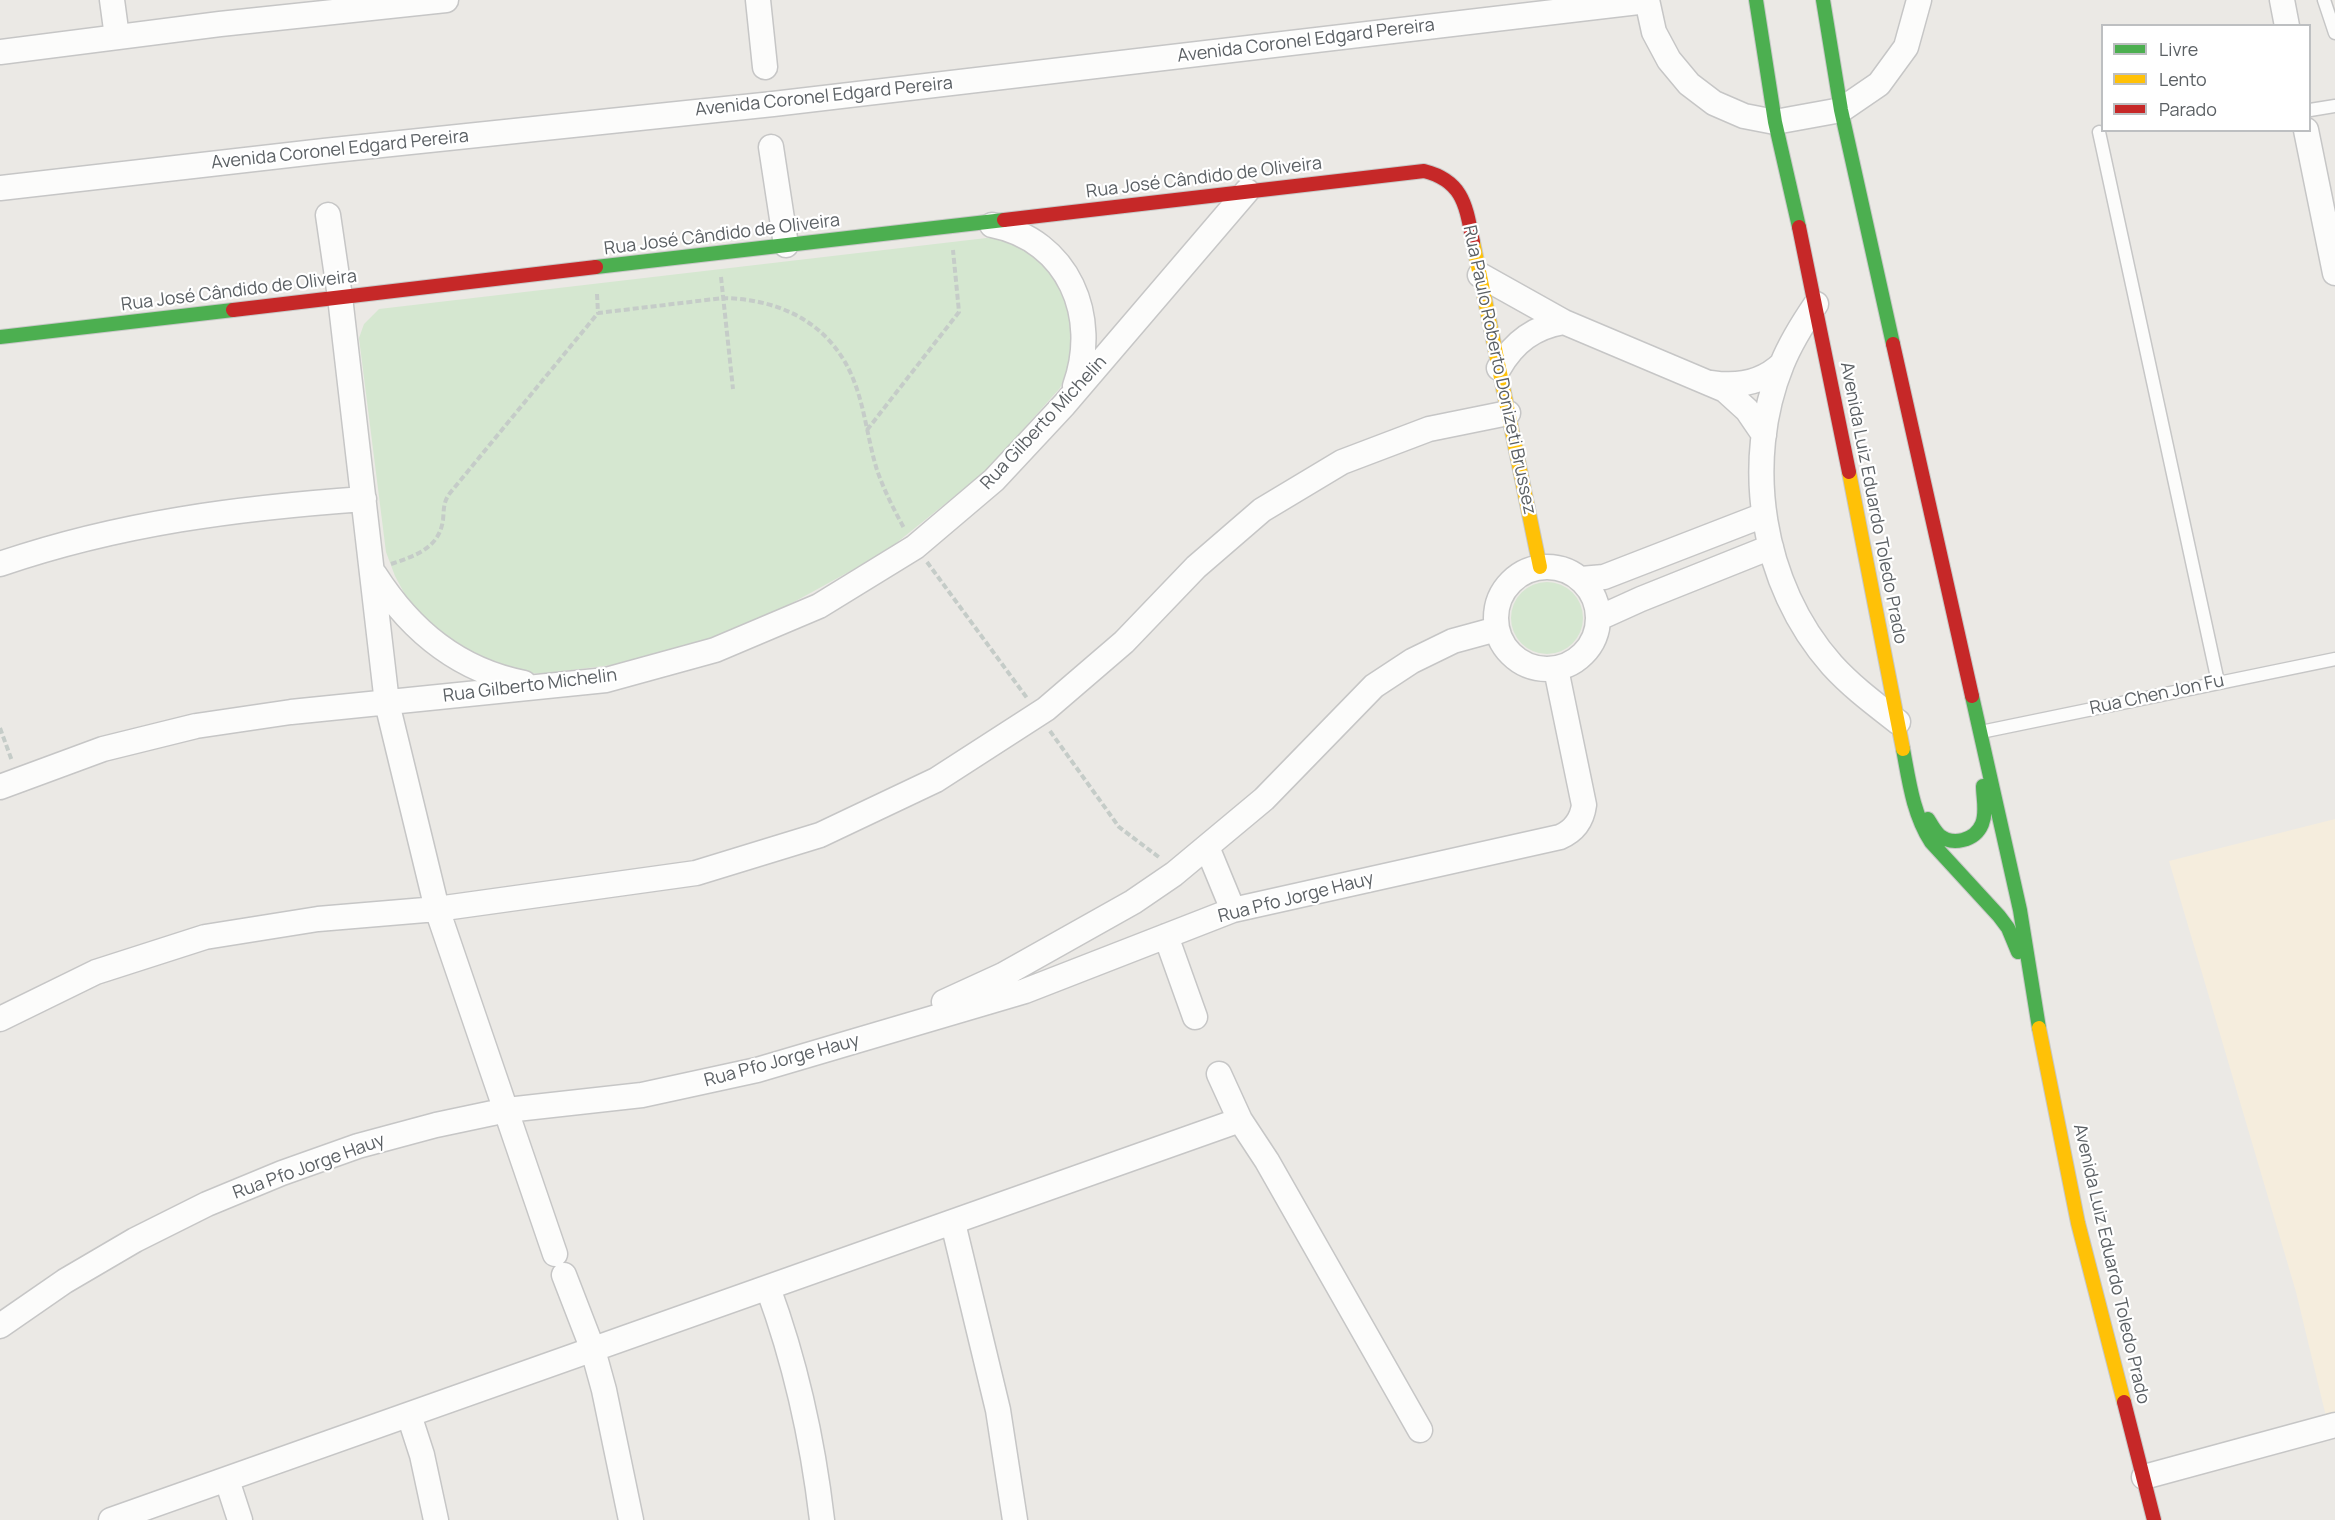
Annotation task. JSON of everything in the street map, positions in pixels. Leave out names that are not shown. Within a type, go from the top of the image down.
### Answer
[{"type":"main road","name":"Avenida Luiz Eduardo Toledo Prado","points":[[1756,0],[1775,122],[1816,304],[1914,806],[1924,831],[1940,852],[1999,916],[2011,935],[2030,980]]},
{"type":"main road","name":"Avenida Luiz Eduardo Toledo Prado","points":[[1823,0],[1841,110],[2020,910],[2030,980],[2078,1223],[2154,1520]]},
{"type":"main road","name":"Rua José Cândido de Oliveira","points":[[0,337],[1416,172],[1431,173],[1446,179]]},
{"type":"main road","name":"Rua Paulo Roberto Donizeti Brussez","points":[[1446,179],[1458,190],[1466,203],[1540,567]]},
{"type":"main road","points":[[1912,791],[1940,836],[1958,841],[1974,835],[1981,827],[1984,813],[1980,733]]},
{"type":"street","points":[[112,0],[117,37]]},
{"type":"street","points":[[0,52],[322,7],[446,0]]},
{"type":"street","points":[[758,0],[765,67]]},
{"type":"street","points":[[1647,1],[1654,32],[1669,60],[1689,84],[1714,103],[1744,116],[1775,122],[1841,110],[1878,84],[1906,47],[1919,0]]},
{"type":"street","points":[[2282,0],[2287,24]]},
{"type":"street","name":"Avenida Coronel Edgard Pereira","points":[[0,188],[773,104],[1647,1]]},
{"type":"street","points":[[2306,132],[2335,273]]},
{"type":"street","points":[[771,147],[786,245]]},
{"type":"street","name":"Rua Gilberto Michelin","points":[[6,784],[103,749],[196,726],[291,712],[606,680],[715,651],[819,606],[915,547],[994,480],[1064,405],[1246,191]]},
{"type":"street","points":[[328,215],[340,297],[387,703],[437,909],[560,1264],[593,1350],[604,1390],[631,1520]]},
{"type":"street","points":[[981,222],[1010,230],[1036,244],[1052,257],[1065,273],[1074,290],[1083,319],[1084,349],[1078,378],[1064,405]]},
{"type":"street","points":[[1480,275],[1564,322],[1712,383],[1737,399],[1764,435]]},
{"type":"street","points":[[1816,304],[1797,333],[1782,364],[1771,399],[1764,435],[1761,475],[1764,515],[1770,547],[1785,589],[1812,637],[1832,664],[1863,695],[1898,722]]},
{"type":"street","points":[[1499,368],[1515,345],[1525,336],[1544,327],[1564,322]]},
{"type":"street","points":[[1712,383],[1737,385],[1750,383],[1773,372],[1782,364]]},
{"type":"street","points":[[0,1019],[96,972],[205,937],[318,919],[437,909],[696,873],[820,835],[936,780],[1046,709],[1124,642],[1196,567],[1262,510],[1342,462],[1429,429],[1508,413]]},
{"type":"street","points":[[0,564],[124,529],[203,514],[364,500]]},
{"type":"street","points":[[1581,579],[1604,577],[1764,515]]},
{"type":"street","points":[[1682,546],[1695,577]]},
{"type":"street","points":[[1599,618],[1770,547]]},
{"type":"street","points":[[1540,567],[1554,567],[1568,571],[1581,579],[1597,603],[1599,618],[1597,632],[1591,645],[1582,656],[1556,669],[1541,669],[1519,660],[1503,644],[1497,629],[1497,608],[1505,589],[1526,571],[1540,567]]},
{"type":"street","points":[[1628,567],[1641,599]]},
{"type":"street","points":[[372,570],[391,600],[414,626],[442,649],[473,667],[541,687]]},
{"type":"street","points":[[869,1038],[1003,975],[1133,902],[1174,874],[1264,799],[1374,687],[1412,661],[1453,641],[1497,629]]},
{"type":"street","name":"Rua Pfo Jorge Hauy","points":[[0,1326],[135,1240],[207,1204],[282,1173],[358,1146],[436,1125],[507,1110],[642,1095],[757,1071],[1025,991],[1233,910],[1560,837],[1579,822],[1584,798],[1556,669]]},
{"type":"street","points":[[1207,847],[1233,910]]},
{"type":"street","points":[[1133,902],[1116,924],[1121,937],[1134,942],[1166,936],[1195,1017]]},
{"type":"street","points":[[1219,1074],[1240,1120],[1267,1161],[1420,1430]]},
{"type":"street","points":[[111,1520],[1240,1120]]},
{"type":"street","points":[[953,1223],[998,1410],[1015,1520]]},
{"type":"street","points":[[768,1288],[781,1323],[813,1459],[822,1520]]},
{"type":"street","points":[[409,1415],[422,1455],[436,1520]]},
{"type":"street","points":[[2144,1477],[2335,1425]]},
{"type":"street","points":[[227,1480],[240,1520]]},
{"type":"lane","points":[[2324,0],[2335,33]]},
{"type":"lane","points":[[2311,110],[2335,106]]},
{"type":"lane","points":[[2099,132],[2218,682]]},
{"type":"lane","name":"Rua Chen Jon Fu","points":[[1980,733],[2335,659]]},
{"type":"path","points":[[867,430],[959,312],[951,226]]},
{"type":"path","points":[[724,253],[720,273],[733,389]]},
{"type":"path","points":[[372,570],[418,555],[430,546],[439,532],[445,502],[450,493],[598,313],[597,292]]},
{"type":"path","points":[[598,313],[723,298],[754,300],[784,308],[802,318],[833,345],[854,380],[882,481],[894,510],[915,547]]},
{"type":"path","points":[[0,728],[12,762],[6,784]]},
{"type":"shaded area","points":[[2335,819],[2335,1427],[2329,1429],[2296,1292],[2169,861]]},
{"type":"green space","points":[[995,237],[1032,253],[1051,270],[1062,287],[1075,325],[1073,348],[1066,375],[1060,388],[986,471],[885,552],[772,614],[697,644],[620,664],[540,674],[514,671],[488,664],[443,638],[408,600],[395,576],[386,552],[359,338],[364,324],[379,309]]},
{"type":"green space","points":[[1547,582],[1561,585],[1573,592],[1580,604],[1583,618],[1580,632],[1573,644],[1561,651],[1547,654],[1533,651],[1521,644],[1514,632],[1511,618],[1514,604],[1521,592],[1533,585]]},
{"type":"traffic: fast","points":[[1756,0],[1775,122],[1799,227]]},
{"type":"traffic: fast","points":[[1823,0],[1841,110],[1893,344]]},
{"type":"traffic: fast","points":[[596,267],[1004,220]]},
{"type":"traffic: fast","points":[[0,337],[233,310]]},
{"type":"traffic: fast","points":[[1972,696],[2020,910],[2039,1028]]},
{"type":"traffic: fast","points":[[1903,749],[1913,797],[1920,820],[1931,842],[1999,916],[2008,928],[2018,952]]},
{"type":"traffic: fast","points":[[1928,819],[1937,833],[1944,838],[1956,841],[1969,838],[1979,830],[1982,824],[1985,810],[1983,786]]},
{"type":"traffic: slow","points":[[1473,242],[1540,567]]},
{"type":"traffic: slow","points":[[1849,472],[1903,749]]},
{"type":"traffic: slow","points":[[2039,1028],[2078,1223],[2124,1402]]},
{"type":"traffic: jam","points":[[1004,220],[1424,171],[1448,181],[1461,197],[1473,242]]},
{"type":"traffic: jam","points":[[1799,227],[1849,472]]},
{"type":"traffic: jam","points":[[233,310],[596,267]]},
{"type":"traffic: jam","points":[[1893,344],[1972,696]]},
{"type":"traffic: jam","points":[[2124,1402],[2154,1520]]}]
